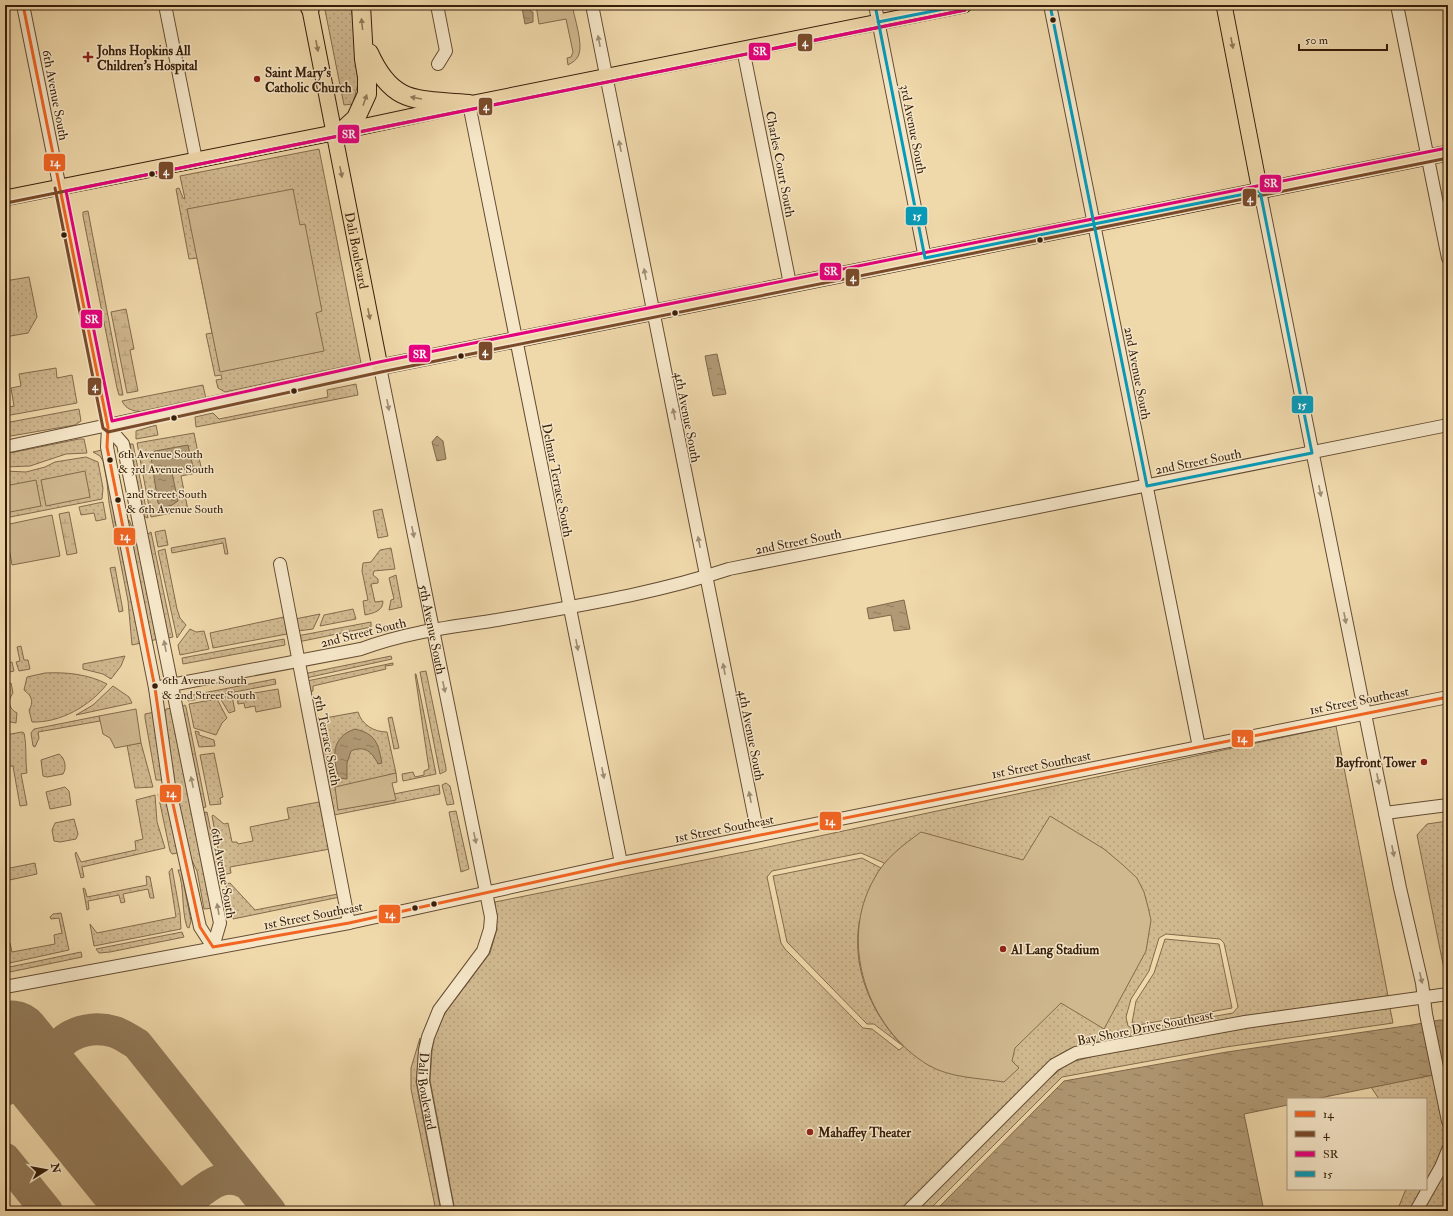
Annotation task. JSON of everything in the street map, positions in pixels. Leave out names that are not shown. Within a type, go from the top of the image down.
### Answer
[{"type":"highway","points":[[338,132],[356,118],[367,94],[361,5]]},
{"type":"highway","points":[[364,43],[378,72],[389,86],[400,94],[414,98],[469,104]]},
{"type":"main road","points":[[5,198],[964,5]]},
{"type":"main road","points":[[1224,5],[1260,191]]},
{"type":"main road","points":[[310,6],[338,132]]},
{"type":"main road","name":"Dali Boulevard","points":[[338,132],[380,367]]},
{"type":"main road","points":[[380,367],[1448,153]]},
{"type":"street","name":"6th Avenue South","points":[[23,5],[108,427],[107,447],[155,688],[169,786],[200,927],[213,947]]},
{"type":"street","points":[[165,5],[196,160]]},
{"type":"street","points":[[437,5],[446,51],[438,64]]},
{"type":"street","name":"4th Avenue South","points":[[592,5],[758,835]]},
{"type":"street","name":"3rd Avenue South","points":[[875,5],[925,258]]},
{"type":"street","name":"2nd Avenue South","points":[[1050,5],[1199,747]]},
{"type":"street","points":[[1398,5],[1448,258]]},
{"type":"street","name":"Charles Court South","points":[[743,49],[790,284]]},
{"type":"street","name":"Delmar Terrace South","points":[[469,104],[621,863]]},
{"type":"street","points":[[1260,191],[1448,1121]]},
{"type":"street","points":[[5,447],[108,427],[380,367]]},
{"type":"street","name":"5th Avenue South","points":[[380,367],[486,892]]},
{"type":"street","name":"2nd Street South","points":[[155,688],[361,649],[389,638],[432,629],[569,607],[684,584],[729,569],[1448,425]]},
{"type":"street","name":"6th Avenue South","points":[[108,427],[123,444],[172,685],[220,923],[213,947]]},
{"type":"street","name":"5th Terrace South","points":[[280,564],[349,923]]},
{"type":"street","name":"1st Street Southeast","points":[[5,987],[213,947],[349,923],[621,863],[1448,697]]},
{"type":"street","points":[[1386,813],[1448,805]]},
{"type":"street","name":"Dali Boulevard","points":[[448,1211],[423,1081],[425,1050],[428,1037],[439,1010],[484,952],[490,929],[491,917],[486,892]]},
{"type":"street","name":"Bay Shore Drive Southeast","points":[[908,1211],[1054,1065],[1076,1053],[1245,1022],[1448,994]]},
{"type":"street","points":[[1416,1211],[1441,1167],[1448,1150]]},
{"type":"green space","points":[[324,5],[351,5],[357,54],[363,74],[358,83],[353,104],[344,105]]},
{"type":"green space","points":[[536,5],[572,5],[580,49],[577,58],[568,65],[567,58],[571,57],[573,52],[566,19],[539,24]]},
{"type":"green space","points":[[319,149],[361,363],[225,392],[218,388],[216,380],[222,379],[221,375],[215,376],[206,334],[212,333],[197,258],[189,259],[176,189],[179,188],[183,198],[185,199],[180,176]]},
{"type":"green space","points":[[293,189],[300,225],[305,224],[322,311],[316,313],[324,351],[220,372],[187,209]]},
{"type":"green space","points":[[88,211],[123,395],[119,395],[117,388],[83,216],[83,212]]},
{"type":"green space","points":[[29,277],[37,317],[28,333],[5,337],[5,281]]},
{"type":"green space","points":[[126,309],[134,349],[130,350],[138,391],[127,393],[111,312]]},
{"type":"green space","points":[[56,368],[57,378],[72,375],[77,403],[5,416],[5,408],[14,406],[11,388],[21,386],[19,374]]},
{"type":"green space","points":[[356,384],[358,395],[196,427],[195,417],[213,413],[219,419],[328,397],[327,390]]},
{"type":"green space","points":[[203,385],[206,399],[140,412],[129,409],[122,401]]},
{"type":"green space","points":[[79,409],[81,421],[75,425],[5,437],[5,423]]},
{"type":"green space","points":[[156,425],[158,435],[136,439],[136,431]]},
{"type":"green space","points":[[194,433],[202,472],[181,476],[188,510],[151,517],[137,443]]},
{"type":"green space","points":[[84,439],[87,453],[66,454],[30,466],[5,467],[5,454]]},
{"type":"green space","points":[[130,444],[133,444],[148,518],[143,516]]},
{"type":"green space","points":[[102,450],[141,643],[132,645],[128,601],[109,503],[103,461],[100,456],[93,452]]},
{"type":"green space","points":[[86,457],[98,462],[103,488],[102,499],[5,518],[5,471],[26,472],[45,467],[55,462]]},
{"type":"green space","points":[[85,471],[90,497],[46,506],[41,480]]},
{"type":"green space","points":[[36,480],[41,506],[5,513],[5,486]]},
{"type":"green space","points":[[103,502],[106,519],[96,521],[94,513],[81,515],[79,507]]},
{"type":"green space","points":[[382,509],[388,536],[378,538],[373,511]]},
{"type":"green space","points":[[69,512],[77,553],[67,555],[59,514]]},
{"type":"green space","points":[[52,515],[60,556],[12,565],[5,525]]},
{"type":"green space","points":[[129,520],[140,546],[158,639],[150,641],[126,521]]},
{"type":"green space","points":[[165,530],[168,545],[158,547],[155,532]]},
{"type":"green space","points":[[151,532],[173,637],[168,638],[146,535]]},
{"type":"green space","points":[[225,538],[228,554],[225,554],[223,543],[172,553],[171,548]]},
{"type":"green space","points":[[391,548],[395,569],[374,571],[373,575],[378,579],[378,583],[371,584],[375,602],[383,601],[383,604],[377,611],[365,615],[363,601],[368,600],[362,571],[363,563],[371,562],[380,550]]},
{"type":"green space","points":[[165,549],[177,609],[180,618],[186,625],[177,638],[158,551]]},
{"type":"green space","points":[[115,567],[123,611],[119,612],[110,568]]},
{"type":"green space","points":[[396,575],[402,607],[389,610],[391,600],[394,599],[389,578]]},
{"type":"green space","points":[[353,609],[356,619],[320,626],[324,615]]},
{"type":"green space","points":[[320,614],[313,629],[298,631],[295,619]]},
{"type":"green space","points":[[284,617],[287,634],[213,648],[210,633]]},
{"type":"green space","points":[[371,622],[371,627],[298,642],[297,636]]},
{"type":"green space","points":[[190,629],[196,632],[204,631],[209,649],[180,655],[178,645]]},
{"type":"green space","points":[[284,639],[285,645],[183,664],[182,658]]},
{"type":"green space","points":[[5,645],[8,663],[12,662],[14,671],[5,673]]},
{"type":"green space","points":[[21,646],[24,660],[28,660],[30,669],[19,671],[16,662],[20,661],[17,647]]},
{"type":"green space","points":[[125,656],[121,666],[111,679],[103,674],[83,669],[83,664]]},
{"type":"green space","points":[[391,656],[392,659],[306,678],[308,673]]},
{"type":"green space","points":[[393,663],[393,665],[385,666],[386,669],[313,686],[313,691],[309,692],[307,681]]},
{"type":"green space","points":[[426,671],[446,768],[446,771],[440,774],[420,672]]},
{"type":"green space","points":[[45,673],[77,674],[107,684],[92,699],[74,712],[53,720],[32,722],[29,710],[32,702],[29,695],[24,690],[27,677]]},
{"type":"green space","points":[[415,674],[436,774],[403,781],[402,774],[413,772],[415,777],[424,775],[424,771],[429,769]]},
{"type":"green space","points":[[275,679],[276,684],[188,701],[188,698],[193,695]]},
{"type":"green space","points":[[11,683],[13,693],[10,699],[10,704],[12,709],[17,713],[16,723],[5,721],[5,686]]},
{"type":"green space","points":[[113,686],[129,697],[132,703],[76,715],[93,705]]},
{"type":"green space","points":[[278,689],[281,707],[256,712],[255,706],[245,708],[244,703],[238,704],[237,696]]},
{"type":"green space","points":[[232,696],[235,711],[229,713],[220,698]]},
{"type":"green space","points":[[217,699],[227,718],[222,723],[216,735],[194,728],[189,704]]},
{"type":"green space","points":[[185,705],[206,807],[201,808],[181,707]]},
{"type":"green space","points":[[173,708],[213,908],[204,909],[197,871],[186,848],[169,758],[165,712],[166,709]]},
{"type":"green space","points":[[136,709],[141,743],[115,748],[110,738],[103,734],[99,716]]},
{"type":"green space","points":[[155,712],[163,780],[156,780],[145,718],[145,714]]},
{"type":"green space","points":[[358,712],[362,721],[369,727],[378,731],[387,732],[396,773],[382,777],[395,800],[394,794],[439,785],[440,794],[334,815],[314,720]]},
{"type":"green space","points":[[99,716],[100,721],[38,732],[39,738],[35,747],[33,746],[31,733],[34,729]]},
{"type":"green space","points":[[392,717],[399,748],[394,749],[388,718]]},
{"type":"green space","points":[[1336,726],[1388,996],[1244,1016],[1087,1044],[1062,1053],[1040,1070],[899,1211],[729,1211],[720,1208],[715,1211],[455,1211],[430,1080],[432,1051],[434,1038],[445,1013],[490,953],[497,929],[495,902],[754,850]],"holes":[[[861,853],[884,863],[886,870],[908,1043],[899,1050],[872,1029],[863,1028],[785,949],[781,943],[767,877],[772,871]],[[1166,934],[1220,939],[1224,943],[1238,1007],[1233,1013],[1137,1030],[1128,1026],[1126,1017],[1131,999],[1149,971],[1159,938]]]},
{"type":"green space","points":[[195,731],[199,732],[199,735],[214,740],[215,746],[199,747]]},
{"type":"green space","points":[[22,732],[24,733],[25,738],[27,773],[21,774],[27,805],[20,806],[13,766],[9,766],[7,755],[5,755],[5,735]]},
{"type":"green space","points":[[141,743],[153,787],[135,788],[127,745]]},
{"type":"green space","points":[[214,753],[223,797],[220,798],[221,804],[210,805],[200,755]]},
{"type":"green space","points":[[59,754],[65,763],[63,774],[47,777],[43,776],[41,760]]},
{"type":"green space","points":[[396,773],[397,782],[392,783],[396,800],[338,810],[335,787]]},
{"type":"green space","points":[[446,783],[450,786],[454,804],[447,805],[442,785]]},
{"type":"green space","points":[[65,787],[69,791],[71,805],[50,809],[46,792]]},
{"type":"green space","points":[[158,794],[166,794],[178,853],[172,854],[170,851]]},
{"type":"green space","points":[[155,795],[157,822],[165,848],[82,867],[84,877],[81,878],[75,854],[76,852],[81,862],[136,850],[135,841],[143,839],[136,800]]},
{"type":"green space","points":[[319,802],[330,849],[230,867],[231,873],[223,875],[213,815],[224,824],[228,823],[232,842],[237,842],[238,844],[253,841],[250,827],[289,819],[287,808]]},
{"type":"green space","points":[[456,811],[469,869],[461,872],[449,812]]},
{"type":"green space","points":[[207,812],[220,876],[216,874],[202,813]]},
{"type":"green space","name":"Al Lang Stadium","points":[[1050,816],[1104,849],[1137,878],[1144,892],[1151,920],[1146,951],[1104,1029],[1061,1003],[1015,1048],[1012,1061],[1019,1068],[1004,1082],[946,1073],[928,1065],[907,1049],[889,1029],[875,1006],[865,982],[859,956],[859,929],[863,904],[874,879],[883,865],[901,847],[921,832],[1023,860]]},
{"type":"green space","points":[[74,819],[78,834],[76,839],[60,842],[54,841],[52,830],[55,823]]},
{"type":"green space","points":[[1448,821],[1448,975],[1444,969],[1417,835],[1427,824]]},
{"type":"green space","points":[[862,858],[881,868],[872,884],[859,924],[859,958],[862,974],[874,1006],[892,1034],[903,1046],[874,1024],[867,1024],[787,942],[773,876]]},
{"type":"green space","points":[[35,863],[37,874],[5,881],[5,869]]},
{"type":"green space","points":[[172,868],[180,913],[181,929],[94,946],[90,924],[97,933],[176,917],[169,872]]},
{"type":"green space","points":[[178,870],[181,870],[191,921],[189,928],[187,927],[185,920],[182,884]]},
{"type":"green space","points":[[146,876],[150,877],[154,898],[150,898],[148,889],[123,894],[125,902],[121,903],[119,895],[88,901],[89,909],[87,910],[83,888],[85,889],[87,897],[147,885]]},
{"type":"green space","points":[[230,883],[255,910],[338,894],[340,897],[233,919],[226,886],[226,884]]},
{"type":"green space","points":[[61,913],[69,950],[5,964],[5,943],[10,943],[12,952],[55,944],[54,935],[62,933],[59,918],[51,919],[50,917],[53,914]]},
{"type":"green space","points":[[182,932],[184,937],[110,952],[99,953],[96,949]]},
{"type":"green space","points":[[1165,939],[1219,944],[1232,1008],[1138,1025],[1132,1023],[1136,1001],[1154,973]]},
{"type":"green space","points":[[81,952],[82,957],[5,973],[5,968]]},
{"type":"green space","points":[[1390,1008],[1393,1023],[1226,1047],[1062,1077],[928,1211],[917,1211],[1050,1078],[1068,1063],[1105,1053],[1246,1028]]},
{"type":"green space","points":[[420,1038],[416,1082],[441,1211],[436,1211],[411,1089],[411,1068]]},
{"type":"green space","points":[[1448,1072],[1448,1211],[1397,1211],[1406,1190],[1427,1190],[1427,1098],[1378,1098],[1371,1087]]},
{"type":"water","points":[[530,6],[531,12],[533,12],[533,22],[525,24],[522,8]]},
{"type":"water","points":[[717,354],[726,394],[713,396],[705,356]]},
{"type":"water","points":[[437,436],[443,441],[446,459],[437,461],[432,442]]},
{"type":"water","points":[[188,445],[193,467],[172,473],[178,501],[172,505],[164,507],[158,503],[151,457],[155,451]]},
{"type":"water","points":[[904,600],[910,629],[894,631],[891,615],[869,619],[867,608]]},
{"type":"water","points":[[355,729],[368,734],[375,740],[382,763],[378,764],[368,751],[364,749],[356,749],[351,751],[347,763],[347,779],[339,778],[335,763],[335,749],[341,737]]},
{"type":"water","points":[[1440,1020],[1448,1021],[1448,1072],[1320,1098],[1287,1098],[1287,1105],[1244,1114],[1264,1211],[935,1211],[1064,1081],[1227,1052]]},
{"type":"taxiway","points":[[55,1093],[50,1078],[50,1064],[54,1052],[62,1042],[73,1035],[100,1029],[115,1032],[124,1036],[137,1044],[270,1211]]},
{"type":"taxiway","points":[[5,1090],[17,1081],[26,1078],[36,1079],[49,1085]]},
{"type":"taxiway","points":[[5,1159],[47,1211]]},
{"type":"taxiway","points":[[190,1200],[210,1185],[223,1179],[238,1180],[246,1183]]},
{"type":"taxiway","points":[[144,1203],[162,1208],[190,1200],[182,1211]]},
{"type":"runway","points":[[12,1040],[151,1211]]},
{"type":"transit line","name":"14","points":[[23,5],[108,427],[107,447],[155,688],[169,786],[200,927],[213,947]]},
{"type":"transit line","name":"15","points":[[875,5],[925,258],[1094,224]]},
{"type":"transit line","name":"15","points":[[878,22],[964,5]]},
{"type":"transit line","name":"15","points":[[1050,5],[1094,224]]},
{"type":"transit line","name":"4","points":[[6,203],[965,10]]},
{"type":"transit line","name":"SR","points":[[965,10],[66,191],[112,421],[379,362],[1447,148]]},
{"type":"transit line","name":"4","points":[[55,188],[103,428],[108,432],[381,372],[1448,158]]},
{"type":"transit line","name":"15","points":[[1260,191],[1312,453],[1147,486],[1094,224],[1260,191]]},
{"type":"transit line","name":"14","points":[[213,947],[349,923],[621,863],[1448,697]]},
{"type":"place","name":"Johns Hopkins All Children's Hospital","points":[[88,57]]},
{"type":"place","name":"Saint Mary's Catholic Church","points":[[257,79]]},
{"type":"place","name":"6th Avenue South & 3rd Avenue South","points":[[110,460]]},
{"type":"place","name":"2nd Street South & 6th Avenue South","points":[[118,500]]},
{"type":"place","name":"6th Avenue South & 2nd Street South","points":[[155,686]]},
{"type":"place","name":"Bayfront Tower","points":[[1424,762]]},
{"type":"place","name":"Al Lang Stadium","points":[[1003,949]]},
{"type":"place","name":"Mahaffey Theater","points":[[810,1132]]}]
